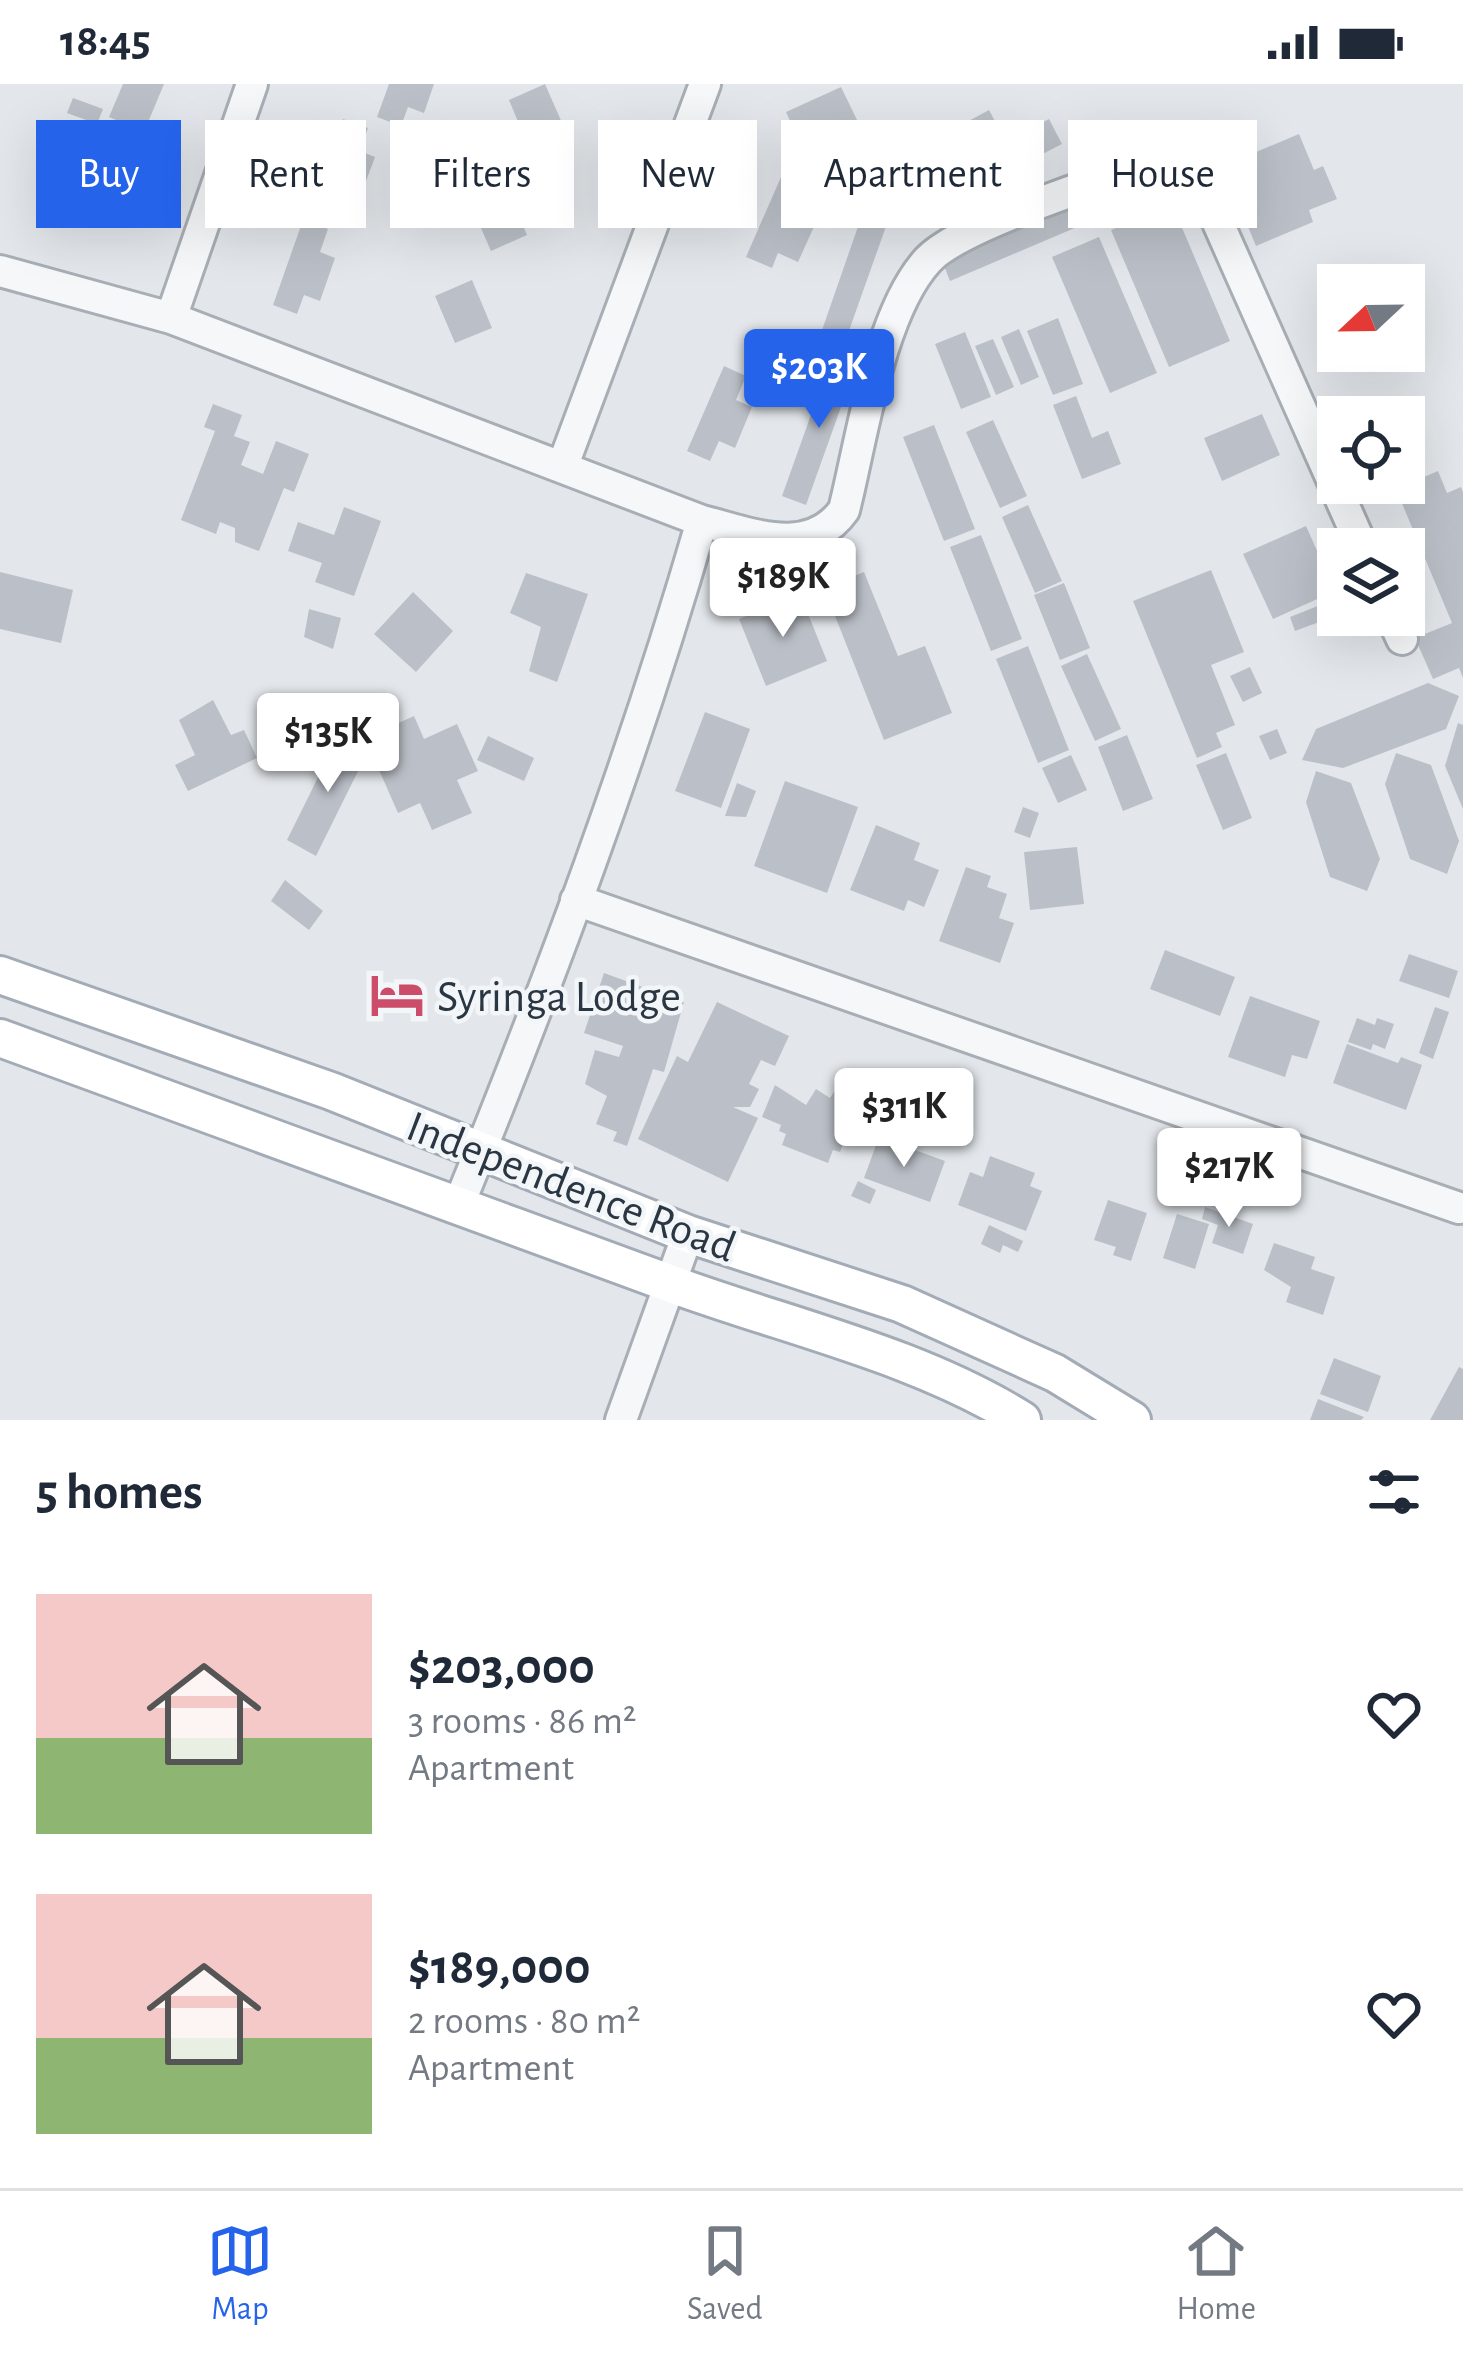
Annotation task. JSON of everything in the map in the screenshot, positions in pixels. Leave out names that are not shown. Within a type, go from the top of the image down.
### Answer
[{"type":"main road","name":"Independence Road","points":[[0,975],[332,1091],[688,1234],[902,1304],[1055,1372],[1132,1420]]},
{"type":"main road","name":"Independence Road","points":[[0,1038],[670,1284],[872,1352],[1022,1420]]},
{"type":"street","points":[[171,318],[252,84]]},
{"type":"street","points":[[563,465],[705,84]]},
{"type":"street","points":[[0,306],[6,273],[171,318],[702,521],[773,539],[798,540],[833,526],[844,510],[882,348],[898,307],[925,263],[952,243],[1078,189],[1171,161],[1191,171],[1215,214],[1355,528]]},
{"type":"street","points":[[459,1204],[576,900],[670,632],[702,521]]},
{"type":"street","points":[[576,900],[1459,1208]]},
{"type":"street","points":[[621,1420],[688,1234]]},
{"type":"building","points":[[123,84],[164,84],[149,120],[109,117]]},
{"type":"building","points":[[389,84],[434,84],[424,113],[408,107],[403,120],[377,117]]},
{"type":"building","points":[[545,84],[561,120],[517,120],[509,100]]},
{"type":"building","points":[[841,87],[857,120],[790,120],[786,112]]},
{"type":"building","points":[[73,98],[103,109],[99,120],[67,113]]},
{"type":"building","points":[[989,110],[994,120],[970,120]]},
{"type":"building","points":[[1049,119],[1062,144],[1044,153],[1044,122]]},
{"type":"building","points":[[1299,134],[1314,170],[1323,166],[1337,199],[1309,210],[1313,222],[1256,246],[1249,228],[1257,228],[1257,152]]},
{"type":"building","points":[[366,153],[375,157],[366,181]]},
{"type":"building","points":[[781,177],[781,228],[813,228],[798,262],[778,253],[772,268],[746,257]]},
{"type":"building","points":[[1068,204],[1068,228],[1075,228],[950,281],[941,258],[1012,228],[1044,228],[1044,214]]},
{"type":"building","points":[[300,228],[328,229],[320,252],[335,258],[320,301],[304,295],[297,314],[273,305]]},
{"type":"building","points":[[481,228],[524,228],[527,235],[491,251]]},
{"type":"building","points":[[857,228],[885,228],[845,342],[821,333]]},
{"type":"building","points":[[1182,228],[1230,341],[1169,367],[1111,230]]},
{"type":"building","points":[[1099,237],[1157,373],[1110,393],[1052,257]]},
{"type":"building","points":[[472,280],[492,328],[455,343],[435,296]]},
{"type":"building","points":[[1058,318],[1083,384],[1053,395],[1027,331]]},
{"type":"building","points":[[1019,329],[1039,377],[1021,385],[1001,337]]},
{"type":"building","points":[[965,332],[991,397],[961,409],[935,344]]},
{"type":"building","points":[[993,339],[1014,387],[996,395],[975,346]]},
{"type":"building","points":[[832,356],[856,365],[806,505],[782,496]]},
{"type":"building","points":[[724,366],[746,376],[736,400],[752,407],[735,448],[719,441],[710,461],[687,451]]},
{"type":"building","points":[[1076,396],[1092,438],[1108,431],[1121,464],[1082,479],[1053,405]]},
{"type":"building","points":[[213,404],[242,415],[234,436],[250,442],[241,465],[263,474],[276,441],[309,454],[294,492],[284,488],[259,551],[235,542],[235,528],[220,522],[216,534],[181,520],[215,431],[204,427]]},
{"type":"building","points":[[1262,414],[1280,455],[1222,481],[1204,438]]},
{"type":"building","points":[[993,420],[1027,496],[1000,508],[966,432]]},
{"type":"building","points":[[934,425],[975,529],[944,541],[903,437]]},
{"type":"building","points":[[1438,471],[1447,493],[1461,487],[1463,492],[1463,678],[1459,668],[1433,679],[1415,638],[1452,623],[1425,558],[1425,528],[1412,528],[1402,504],[1425,504],[1425,477]]},
{"type":"building","points":[[1028,505],[1062,581],[1035,593],[1002,517]]},
{"type":"building","points":[[344,507],[381,521],[354,596],[315,582],[322,563],[288,551],[298,522],[334,535]]},
{"type":"building","points":[[1306,526],[1317,551],[1317,599],[1273,619],[1243,554]]},
{"type":"building","points":[[981,535],[1022,639],[991,651],[950,547]]},
{"type":"building","points":[[1211,570],[1244,652],[1211,665],[1235,725],[1216,733],[1222,747],[1197,758],[1133,601]]},
{"type":"building","points":[[0,572],[73,590],[61,643],[0,629]]},
{"type":"building","points":[[864,572],[898,656],[925,646],[952,713],[884,740],[824,588]]},
{"type":"building","points":[[526,573],[588,594],[557,682],[529,671],[541,627],[510,613]]},
{"type":"building","points":[[1064,583],[1090,648],[1060,660],[1034,595]]},
{"type":"building","points":[[413,592],[453,631],[416,672],[374,634]]},
{"type":"building","points":[[800,594],[827,661],[766,686],[739,619]]},
{"type":"building","points":[[1317,606],[1317,623],[1295,631],[1290,617]]},
{"type":"building","points":[[309,609],[341,618],[333,649],[304,637]]},
{"type":"building","points":[[1028,646],[1069,750],[1038,763],[996,659]]},
{"type":"building","points":[[1087,654],[1121,729],[1095,741],[1061,666]]},
{"type":"building","points":[[1250,667],[1262,693],[1243,702],[1230,676]]},
{"type":"building","points":[[1428,683],[1459,696],[1446,729],[1343,768],[1302,760],[1316,729]]},
{"type":"building","points":[[213,700],[231,735],[244,730],[257,758],[188,791],[175,765],[195,755],[179,720]]},
{"type":"building","points":[[705,712],[750,729],[721,808],[675,791]]},
{"type":"building","points":[[414,716],[424,739],[457,724],[478,771],[457,780],[472,813],[432,830],[420,803],[398,813],[365,738]]},
{"type":"building","points":[[1458,723],[1463,725],[1463,809],[1445,766]]},
{"type":"building","points":[[1277,729],[1287,753],[1270,760],[1259,736]]},
{"type":"building","points":[[339,735],[369,749],[316,856],[287,840]]},
{"type":"building","points":[[1127,735],[1153,799],[1123,811],[1098,747]]},
{"type":"building","points":[[488,736],[534,758],[524,781],[477,760]]},
{"type":"building","points":[[1226,753],[1252,818],[1223,830],[1196,765]]},
{"type":"building","points":[[1396,753],[1431,765],[1459,841],[1447,874],[1410,859],[1385,784]]},
{"type":"building","points":[[1071,755],[1087,790],[1058,803],[1042,768]]},
{"type":"building","points":[[1316,771],[1351,783],[1380,859],[1367,891],[1330,877],[1306,802]]},
{"type":"building","points":[[785,781],[858,807],[827,893],[754,866]]},
{"type":"building","points":[[737,783],[756,791],[746,817],[725,816]]},
{"type":"building","points":[[1023,807],[1039,813],[1030,838],[1014,832]]},
{"type":"building","points":[[876,825],[920,843],[914,860],[939,870],[924,907],[908,900],[904,911],[850,890]]},
{"type":"building","points":[[1077,847],[1084,904],[1030,910],[1024,852]]},
{"type":"building","points":[[966,867],[991,876],[987,887],[1007,894],[999,918],[1014,923],[1000,963],[939,941]]},
{"type":"building","points":[[285,880],[323,911],[309,930],[271,901]]},
{"type":"building","points":[[1165,950],[1235,977],[1220,1016],[1150,989]]},
{"type":"building","points":[[1409,954],[1458,971],[1449,998],[1399,981]]},
{"type":"building","points":[[604,973],[684,1002],[664,1072],[653,1069],[627,1146],[613,1141],[617,1132],[596,1124],[607,1096],[585,1084],[595,1050],[619,1057],[623,1046],[584,1033]]},
{"type":"building","points":[[1250,996],[1320,1021],[1307,1059],[1292,1055],[1285,1077],[1228,1057]]},
{"type":"building","points":[[717,1002],[789,1036],[775,1066],[761,1060],[749,1084],[759,1089],[750,1107],[733,1107],[758,1118],[728,1182],[638,1139],[677,1056],[688,1062]]},
{"type":"building","points":[[1435,1007],[1449,1012],[1433,1059],[1419,1053]]},
{"type":"building","points":[[1357,1018],[1375,1025],[1377,1018],[1394,1024],[1385,1049],[1348,1042]]},
{"type":"building","points":[[1347,1044],[1398,1063],[1401,1057],[1422,1065],[1406,1110],[1333,1083]]},
{"type":"building","points":[[775,1085],[806,1105],[816,1089],[830,1098],[838,1086],[851,1095],[845,1111],[855,1115],[840,1152],[833,1150],[828,1163],[782,1145],[786,1134],[779,1131],[781,1125],[762,1117]]},
{"type":"building","points":[[879,1137],[945,1161],[930,1202],[864,1178]]},
{"type":"building","points":[[990,1156],[1035,1173],[1030,1186],[1042,1191],[1026,1231],[958,1205],[970,1172],[983,1177]]},
{"type":"building","points":[[858,1181],[876,1190],[870,1204],[851,1196]]},
{"type":"building","points":[[1108,1200],[1147,1213],[1131,1261],[1113,1255],[1116,1247],[1094,1240]]},
{"type":"building","points":[[1205,1207],[1253,1224],[1243,1254],[1212,1243],[1218,1225],[1202,1219]]},
{"type":"building","points":[[1177,1214],[1209,1224],[1195,1269],[1163,1258]]},
{"type":"building","points":[[989,1225],[1023,1241],[1018,1252],[1003,1245],[1000,1253],[981,1244]]},
{"type":"building","points":[[1274,1243],[1315,1257],[1311,1269],[1335,1277],[1323,1315],[1286,1302],[1291,1287],[1264,1270]]},
{"type":"building","points":[[1334,1358],[1381,1376],[1368,1412],[1320,1394]]},
{"type":"building","points":[[1459,1367],[1463,1369],[1463,1420],[1430,1420]]},
{"type":"building","points":[[1318,1399],[1364,1417],[1310,1420]]},
{"type":"place","name":"Syringa Lodge","points":[[397,995]]}]
